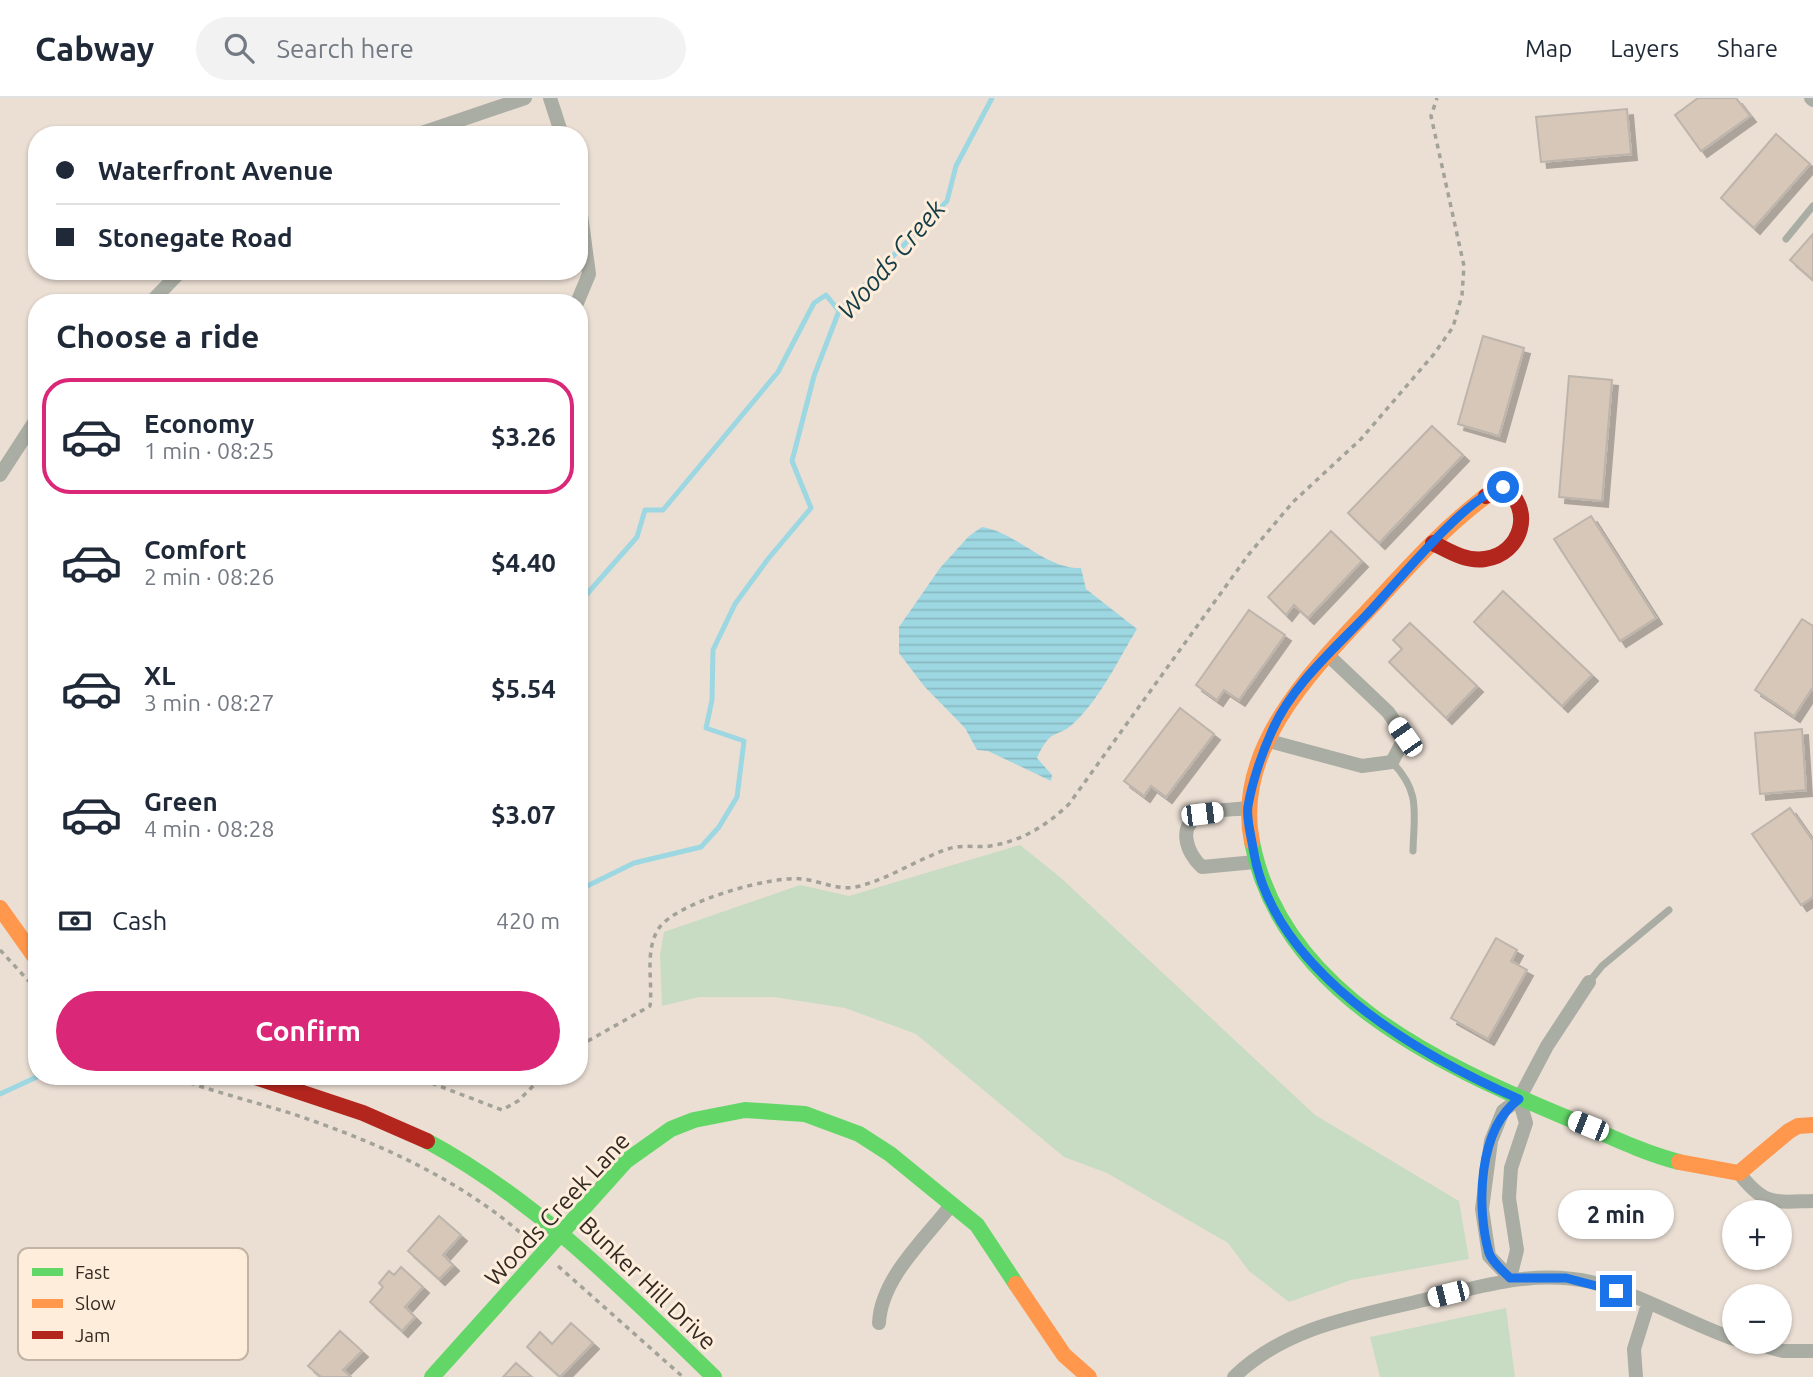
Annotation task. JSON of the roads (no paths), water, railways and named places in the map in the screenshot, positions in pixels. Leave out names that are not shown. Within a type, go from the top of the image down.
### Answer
[{"type":"street","points":[[443,126],[525,98]]},
{"type":"street","points":[[550,98],[559,126]]},
{"type":"street","points":[[159,294],[172,280]]},
{"type":"street","points":[[0,475],[28,432]]},
{"type":"street","points":[[1433,543],[1462,559],[1490,560],[1505,551],[1518,531],[1524,516],[1520,502],[1510,489],[1503,487],[1488,492],[1433,543],[1286,706],[1269,741],[1247,808],[1258,876],[1276,918],[1304,957],[1334,984],[1429,1053],[1519,1099],[1675,1161],[1739,1173],[1755,1195],[1767,1200],[1813,1201]]},
{"type":"street","points":[[1269,741],[1362,766],[1392,762],[1405,737],[1388,712],[1329,656]]},
{"type":"street","points":[[1247,808],[1202,814],[1192,821],[1185,833],[1186,845],[1192,859],[1202,867],[1255,862]]},
{"type":"street","points":[[0,908],[28,947]]},
{"type":"street","points":[[1510,1278],[1489,1256],[1482,1209],[1491,1141],[1503,1111],[1519,1099],[1547,1046],[1589,982]]},
{"type":"street","name":"Bunker Hill Drive","points":[[279,1085],[369,1115],[429,1141],[480,1171],[562,1232],[714,1377]]},
{"type":"street","points":[[1510,1278],[1517,1250],[1509,1198],[1511,1168],[1526,1123],[1519,1099]]},
{"type":"street","name":"Woods Creek Lane","points":[[432,1377],[626,1161],[653,1140],[694,1120],[745,1110],[805,1114],[859,1134],[890,1154],[976,1225],[1064,1355],[1089,1377]]},
{"type":"street","points":[[1739,1173],[1789,1131],[1798,1126],[1813,1125]]},
{"type":"street","points":[[879,1323],[880,1305],[888,1286],[952,1204]]},
{"type":"street","points":[[1234,1377],[1266,1351],[1329,1322],[1510,1278],[1542,1276],[1579,1280],[1722,1334]]},
{"type":"street","points":[[1636,1377],[1634,1349],[1648,1304]]},
{"type":"street","points":[[1792,1351],[1813,1351]]},
{"type":"lane","points":[[1786,239],[1813,206]]},
{"type":"lane","points":[[1392,762],[1405,776],[1415,797],[1413,851]]},
{"type":"lane","points":[[1589,982],[1601,966],[1669,910]]},
{"type":"water","points":[[982,527],[1008,536],[1055,563],[1081,568],[1086,589],[1137,629],[1101,690],[1084,712],[1069,727],[1051,737],[1042,748],[1037,758],[1052,775],[1051,781],[988,751],[977,750],[965,728],[924,686],[899,653],[899,627],[940,568],[969,536]]},
{"type":"waterway","name":"Woods Creek","points":[[588,886],[634,863],[701,847],[719,827],[737,797],[744,741],[706,728],[712,700],[713,650],[735,604],[811,508],[792,461],[814,376],[839,311],[947,201],[956,166],[992,98]]},
{"type":"waterway","points":[[588,593],[637,537],[645,510],[663,510],[778,372],[814,303],[826,295],[839,311]]},
{"type":"waterway","name":"Woods Creek","points":[[0,1094],[28,1081]]}]
